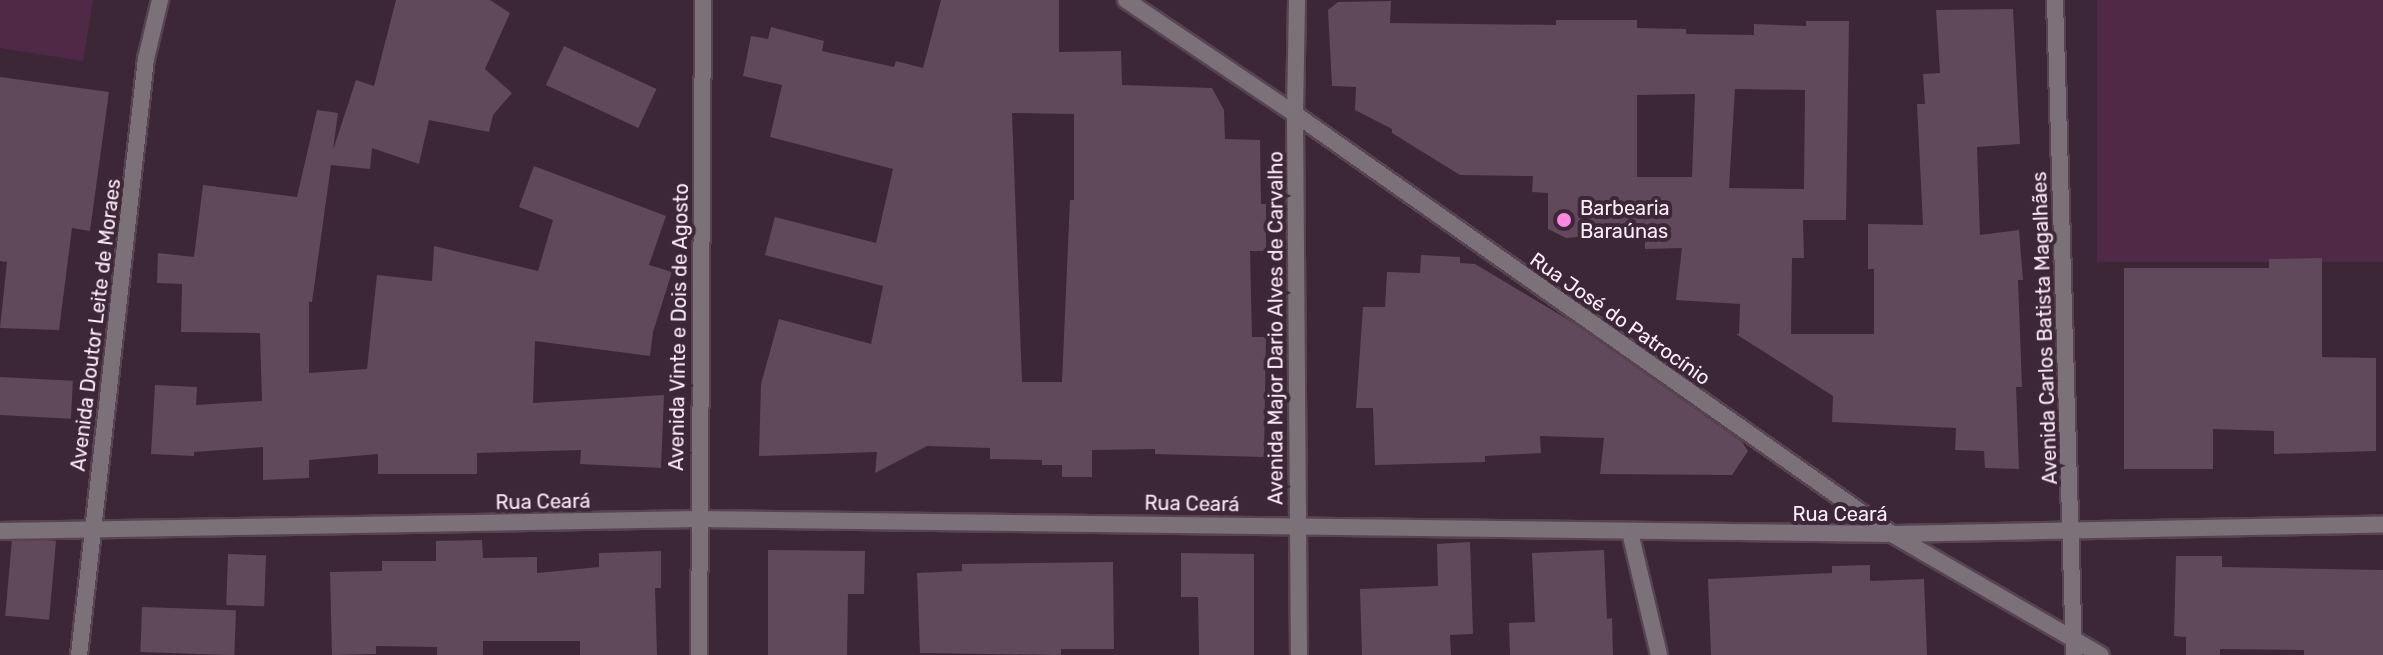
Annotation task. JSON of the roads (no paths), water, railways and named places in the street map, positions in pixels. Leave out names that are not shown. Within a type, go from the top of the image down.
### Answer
[{"type":"street","name":"Avenida Doutor Leite de Moraes","points":[[79,655],[146,59],[160,0]]},
{"type":"street","name":"Avenida Vinte e Dois de Agosto","points":[[699,655],[703,0]]},
{"type":"street","name":"Rua José do Patrocínio","points":[[1126,0],[1295,114],[1892,534],[2101,655]]},
{"type":"street","name":"Avenida Major Dario Alves de Carvalho","points":[[1297,0],[1299,655]]},
{"type":"street","name":"Avenida Carlos Batista Magalhães","points":[[2055,0],[2074,655]]},
{"type":"street","name":"Rua Ceará","points":[[0,531],[698,519],[1892,534],[2383,525]]},
{"type":"street","points":[[1630,532],[1659,655]]},
{"type":"place","name":"Barbearia Baraúnas","points":[[1564,220]]}]
